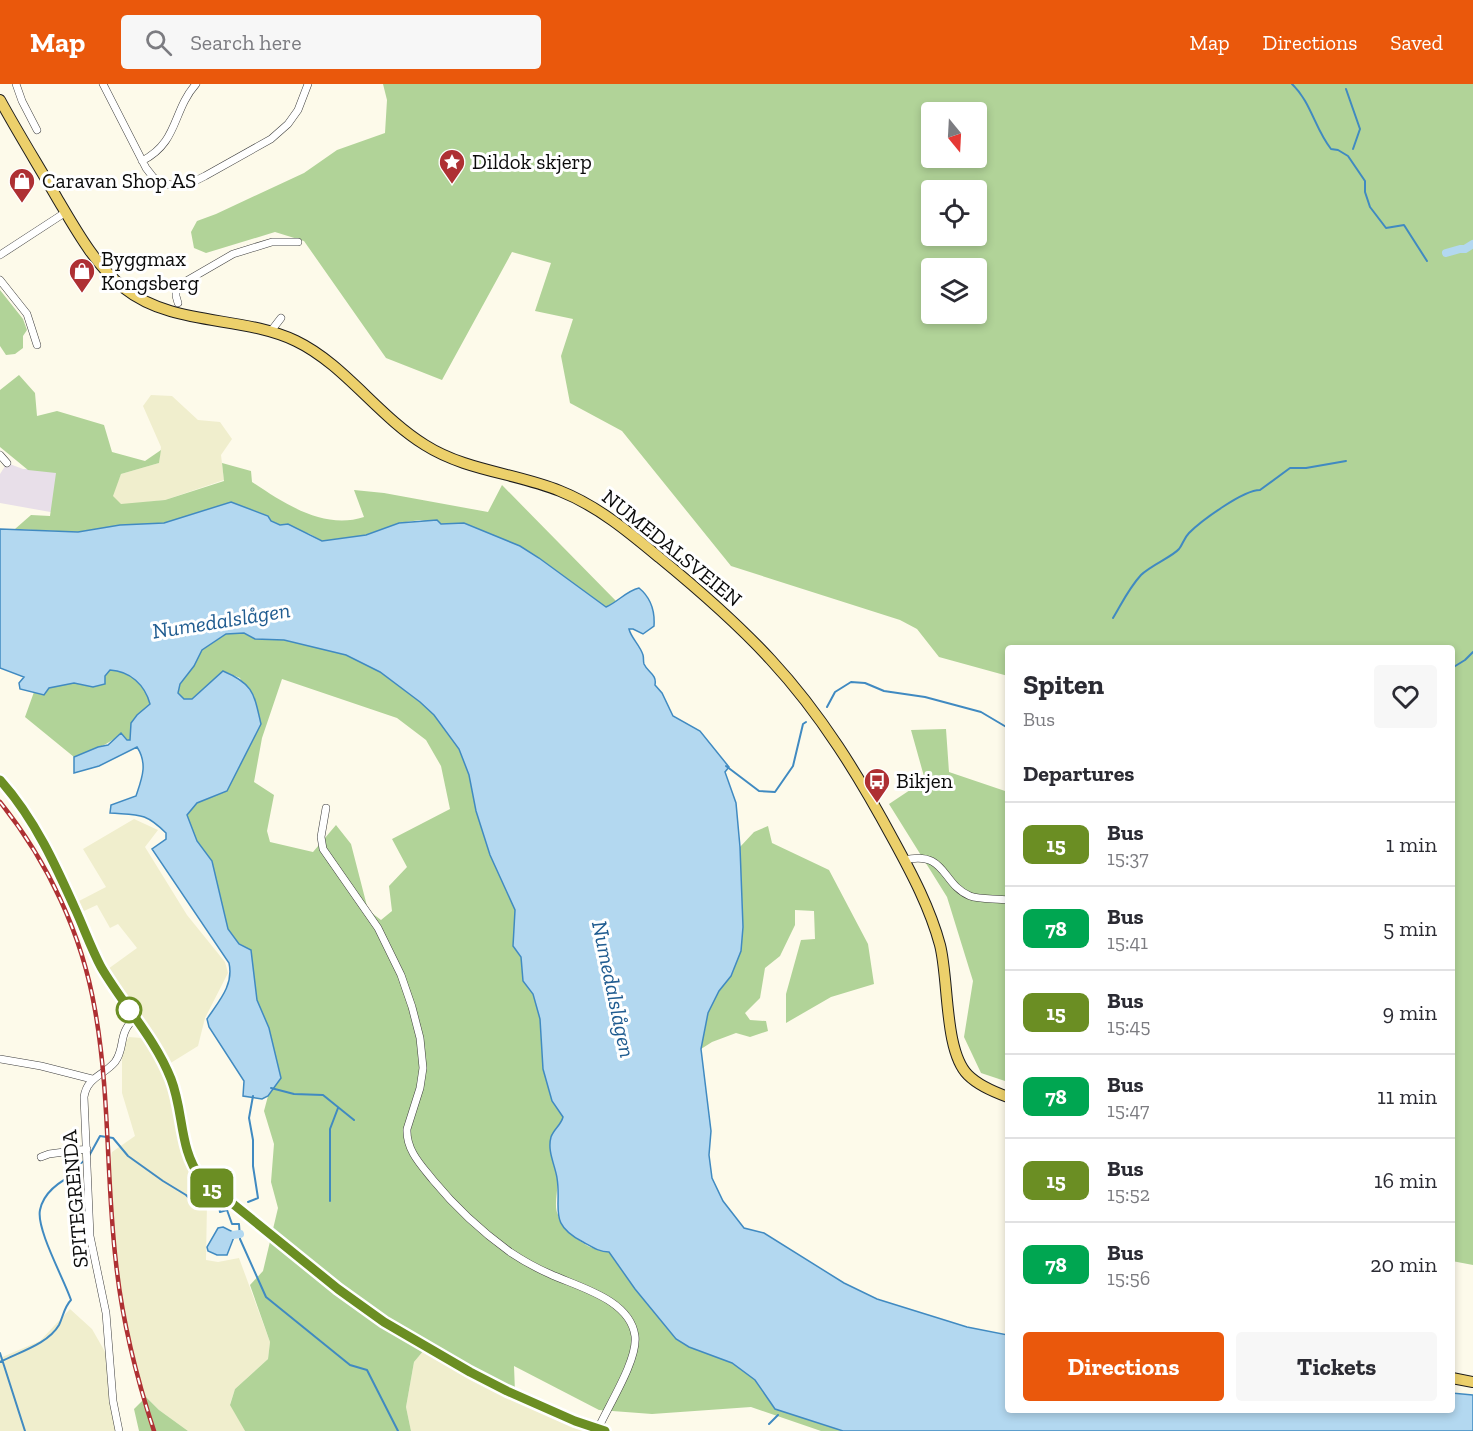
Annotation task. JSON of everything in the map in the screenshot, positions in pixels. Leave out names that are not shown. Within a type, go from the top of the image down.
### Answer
[{"type":"main road","name":"NUMEDALSVEIEN","points":[[0,100],[97,261],[134,296],[156,307],[244,324],[296,341],[324,358],[378,409],[423,444],[467,464],[539,483],[569,494],[612,520],[685,579],[769,658],[813,710],[862,785],[924,901],[938,940],[946,978],[951,1036],[957,1059],[974,1080],[1005,1095]]},
{"type":"main road","points":[[0,780],[18,801],[37,831],[101,966],[160,1057],[171,1079],[188,1155],[196,1172],[343,1293],[384,1322],[507,1391],[602,1430]]},
{"type":"main road","points":[[1455,1379],[1473,1382]]},
{"type":"street","points":[[16,84],[37,130]]},
{"type":"street","points":[[103,84],[142,161],[153,177],[164,184],[174,185],[191,183],[271,139],[288,124],[298,110],[308,84]]},
{"type":"street","points":[[142,161],[164,145],[188,93],[196,84]]},
{"type":"street","points":[[0,255],[66,212]]},
{"type":"street","points":[[178,303],[176,287],[233,254],[272,242],[298,242]]},
{"type":"street","points":[[0,280],[27,314],[37,345]]},
{"type":"street","points":[[271,331],[281,318]]},
{"type":"street","points":[[0,455],[8,463]]},
{"type":"street","points":[[326,808],[321,837],[323,849],[388,946],[401,975],[420,1038],[424,1060],[422,1077],[407,1129],[407,1138],[413,1153],[456,1206],[492,1239],[537,1268],[613,1304],[632,1326],[635,1342],[632,1357],[602,1430]]},
{"type":"street","points":[[904,860],[921,857],[938,864],[955,885],[972,897],[1005,900]]},
{"type":"street","points":[[0,1059],[41,1065],[92,1079],[115,1061],[125,1029],[135,1018]]},
{"type":"street","name":"SPITEGRENDA","points":[[92,1079],[87,1085],[84,1097],[90,1236],[106,1313],[113,1401],[119,1431]]},
{"type":"street","points":[[41,1157],[87,1149]]},
{"type":"shaded area","points":[[151,395],[172,396],[198,420],[220,422],[232,439],[221,455],[224,480],[165,500],[121,505],[112,496],[121,474],[159,463],[161,447],[143,406]]},
{"type":"shaded area","points":[[66,460],[56,513],[0,503],[0,474],[7,463],[23,469],[40,469]]},
{"type":"shaded area","points":[[134,819],[158,830],[145,847],[187,915],[225,962],[228,973],[205,1018],[198,1046],[169,1064],[193,1161],[207,1203],[206,1260],[218,1262],[239,1258],[270,1342],[268,1359],[235,1389],[230,1404],[245,1431],[188,1431],[159,1410],[139,1390],[129,1346],[115,1258],[109,1169],[112,1152],[135,1136],[122,1093],[122,1048],[129,1037],[154,1039],[108,969],[137,948],[118,924],[110,928],[97,905],[84,911],[79,901],[106,887],[83,849]]},
{"type":"shaded area","points":[[70,1309],[92,1329],[108,1357],[117,1431],[0,1431],[0,1358],[40,1341]]},
{"type":"shaded area","points":[[424,1350],[582,1425],[609,1431],[411,1431],[406,1407],[414,1362]]},
{"type":"green space","points":[[383,84],[1473,84],[1473,1265],[1455,1262],[1455,645],[1005,645],[1005,675],[939,657],[917,629],[900,620],[731,566],[622,431],[570,403],[561,356],[573,319],[535,311],[551,263],[512,252],[442,380],[386,358],[304,241],[275,232],[206,253],[194,248],[191,232],[197,221],[304,173],[337,150],[385,133],[387,100]]},
{"type":"green space","points":[[0,290],[23,319],[27,330],[23,336],[23,348],[15,354],[6,355],[0,346]]},
{"type":"green space","points":[[19,375],[35,393],[37,416],[57,411],[104,425],[112,452],[145,461],[161,450],[159,463],[121,474],[113,496],[121,504],[165,500],[224,481],[222,463],[251,471],[252,482],[291,506],[305,513],[334,520],[364,517],[354,490],[384,493],[488,512],[502,485],[617,602],[606,607],[539,558],[464,523],[441,524],[420,520],[399,523],[366,535],[322,541],[231,502],[164,523],[120,525],[78,532],[15,529],[31,515],[50,516],[56,473],[28,470],[0,447],[0,390]]},
{"type":"green space","points":[[244,633],[255,639],[284,640],[346,655],[380,672],[434,715],[459,749],[469,775],[476,811],[490,855],[516,910],[513,946],[521,957],[523,981],[533,994],[540,1019],[543,1069],[552,1101],[563,1117],[552,1134],[550,1142],[557,1178],[557,1211],[562,1222],[572,1235],[586,1245],[608,1251],[635,1289],[676,1339],[689,1347],[732,1363],[755,1380],[775,1409],[843,1431],[821,1431],[751,1407],[652,1414],[599,1410],[514,1366],[515,1392],[424,1350],[414,1362],[406,1407],[411,1431],[245,1431],[230,1405],[235,1389],[268,1359],[270,1342],[250,1285],[263,1271],[278,1208],[271,1182],[274,1144],[264,1111],[268,1096],[281,1078],[269,1028],[257,1000],[253,978],[239,944],[228,929],[212,861],[197,841],[187,815],[197,803],[227,791],[261,724],[240,678],[223,671],[192,699],[184,699],[178,693],[180,684],[194,666],[202,650],[226,634]],"holes":[[[282,679],[397,718],[426,740],[441,766],[450,809],[392,839],[407,867],[389,886],[392,911],[381,920],[368,910],[351,844],[336,825],[313,852],[270,842],[267,831],[274,795],[254,782],[262,738]]]},
{"type":"green space","points":[[110,670],[124,673],[136,680],[150,704],[131,723],[130,740],[121,733],[105,745],[74,757],[25,717],[34,692],[44,695],[49,688],[74,683],[93,687],[105,684],[105,676]]},
{"type":"green space","points":[[946,729],[949,772],[1005,791],[1005,1081],[981,1073],[964,1037],[973,981],[947,897],[889,804],[925,780],[911,730]]},
{"type":"green space","points":[[768,826],[772,843],[829,870],[868,944],[874,984],[831,997],[786,1023],[786,994],[801,940],[815,939],[814,911],[795,910],[795,925],[780,956],[765,968],[760,998],[745,1013],[750,1020],[766,1021],[768,1031],[750,1037],[736,1033],[701,1049],[708,1013],[719,991],[731,976],[743,927],[740,847],[754,832]]},
{"type":"green space","points":[[146,1397],[159,1410],[188,1431],[139,1431],[134,1409]]},
{"type":"water","name":"Numedalslågen","points":[[231,502],[268,516],[271,521],[280,525],[288,524],[322,541],[366,535],[399,523],[437,520],[441,524],[464,523],[520,546],[606,607],[639,588],[649,600],[654,615],[654,626],[643,634],[629,629],[642,651],[644,664],[653,676],[655,685],[662,693],[673,716],[700,731],[729,767],[725,772],[736,803],[743,927],[741,951],[731,976],[719,991],[708,1013],[701,1049],[711,1131],[709,1155],[712,1178],[723,1201],[744,1228],[764,1233],[844,1283],[877,1299],[967,1327],[1005,1334],[1005,1413],[1455,1413],[1455,1393],[1473,1395],[1473,1431],[843,1431],[775,1409],[755,1380],[732,1363],[689,1347],[676,1339],[635,1289],[609,1252],[596,1249],[572,1235],[560,1222],[557,1178],[550,1142],[552,1134],[563,1117],[552,1101],[543,1069],[540,1019],[533,994],[523,981],[521,957],[513,946],[515,910],[490,855],[476,811],[469,775],[459,749],[434,715],[380,672],[346,655],[284,640],[255,639],[244,633],[226,634],[202,650],[194,666],[180,684],[178,693],[184,699],[192,699],[223,671],[241,681],[251,691],[261,724],[227,791],[197,803],[187,815],[197,841],[212,861],[228,929],[239,944],[251,950],[257,1000],[269,1028],[281,1078],[268,1096],[262,1099],[243,1096],[244,1081],[209,1027],[207,1019],[227,986],[229,963],[152,849],[166,839],[166,833],[147,818],[110,813],[111,805],[136,796],[143,771],[142,759],[137,747],[99,766],[74,773],[74,757],[108,745],[121,733],[127,740],[130,740],[131,723],[150,704],[148,697],[136,680],[117,671],[110,670],[105,676],[105,684],[93,687],[74,683],[49,688],[44,695],[20,689],[19,683],[24,677],[0,668],[0,529],[78,532],[120,525],[164,523]]},
{"type":"water","points":[[223,1227],[233,1232],[234,1237],[227,1255],[217,1255],[208,1251],[207,1247],[218,1228]]},
{"type":"waterway","points":[[1292,84],[1304,99],[1331,149],[1348,156],[1365,181],[1365,192],[1370,207],[1386,228],[1404,225],[1427,261]]},
{"type":"waterway","points":[[1346,89],[1360,129],[1353,149]]},
{"type":"waterway","points":[[1446,253],[1465,249],[1473,244]]},
{"type":"waterway","points":[[1113,618],[1129,590],[1141,575],[1176,552],[1189,533],[1223,507],[1243,495],[1260,490],[1290,468],[1306,468],[1346,461]]},
{"type":"waterway","points":[[1455,666],[1473,652]]},
{"type":"waterway","points":[[827,707],[835,692],[851,682],[865,683],[884,691],[925,697],[981,712],[1005,726]]},
{"type":"waterway","points":[[726,766],[759,791],[775,792],[793,766],[803,724],[806,722]]},
{"type":"waterway","points":[[271,1088],[294,1094],[323,1095],[354,1120]]},
{"type":"waterway","points":[[248,1202],[258,1198],[249,1118],[253,1096]]},
{"type":"waterway","points":[[330,1201],[330,1129],[338,1108]]},
{"type":"waterway","points":[[89,1156],[100,1136],[113,1138],[128,1156],[190,1199],[201,1202],[214,1198],[218,1200],[220,1212],[227,1210],[232,1224],[239,1224],[240,1239],[266,1297],[350,1365],[367,1370],[398,1431]]},
{"type":"waterway","points":[[0,1362],[32,1347],[54,1332],[71,1300],[46,1241],[40,1210],[50,1191],[67,1178],[80,1172],[80,1164],[85,1160]]},
{"type":"waterway","points":[[233,1235],[240,1234]]},
{"type":"waterway","points":[[0,1353],[25,1431]]},
{"type":"waterway","points":[[769,1424],[778,1415]]},
{"type":"railway","points":[[0,802],[33,849],[61,900],[89,982],[100,1042],[113,1231],[122,1306],[130,1348],[154,1431]]},
{"type":"bus line","name":"15","points":[[0,780],[26,812],[37,831],[101,966],[160,1057],[171,1079],[177,1100],[188,1155],[201,1178],[338,1289],[384,1322],[507,1391],[575,1421],[605,1431]]},
{"type":"place","name":"Dildok skjerp","points":[[452,185]]},
{"type":"place","name":"Caravan Shop AS","points":[[22,204]]},
{"type":"place","name":"Byggmax Kongsberg","points":[[82,294]]},
{"type":"place","name":"Bikjen","points":[[877,804]]}]
